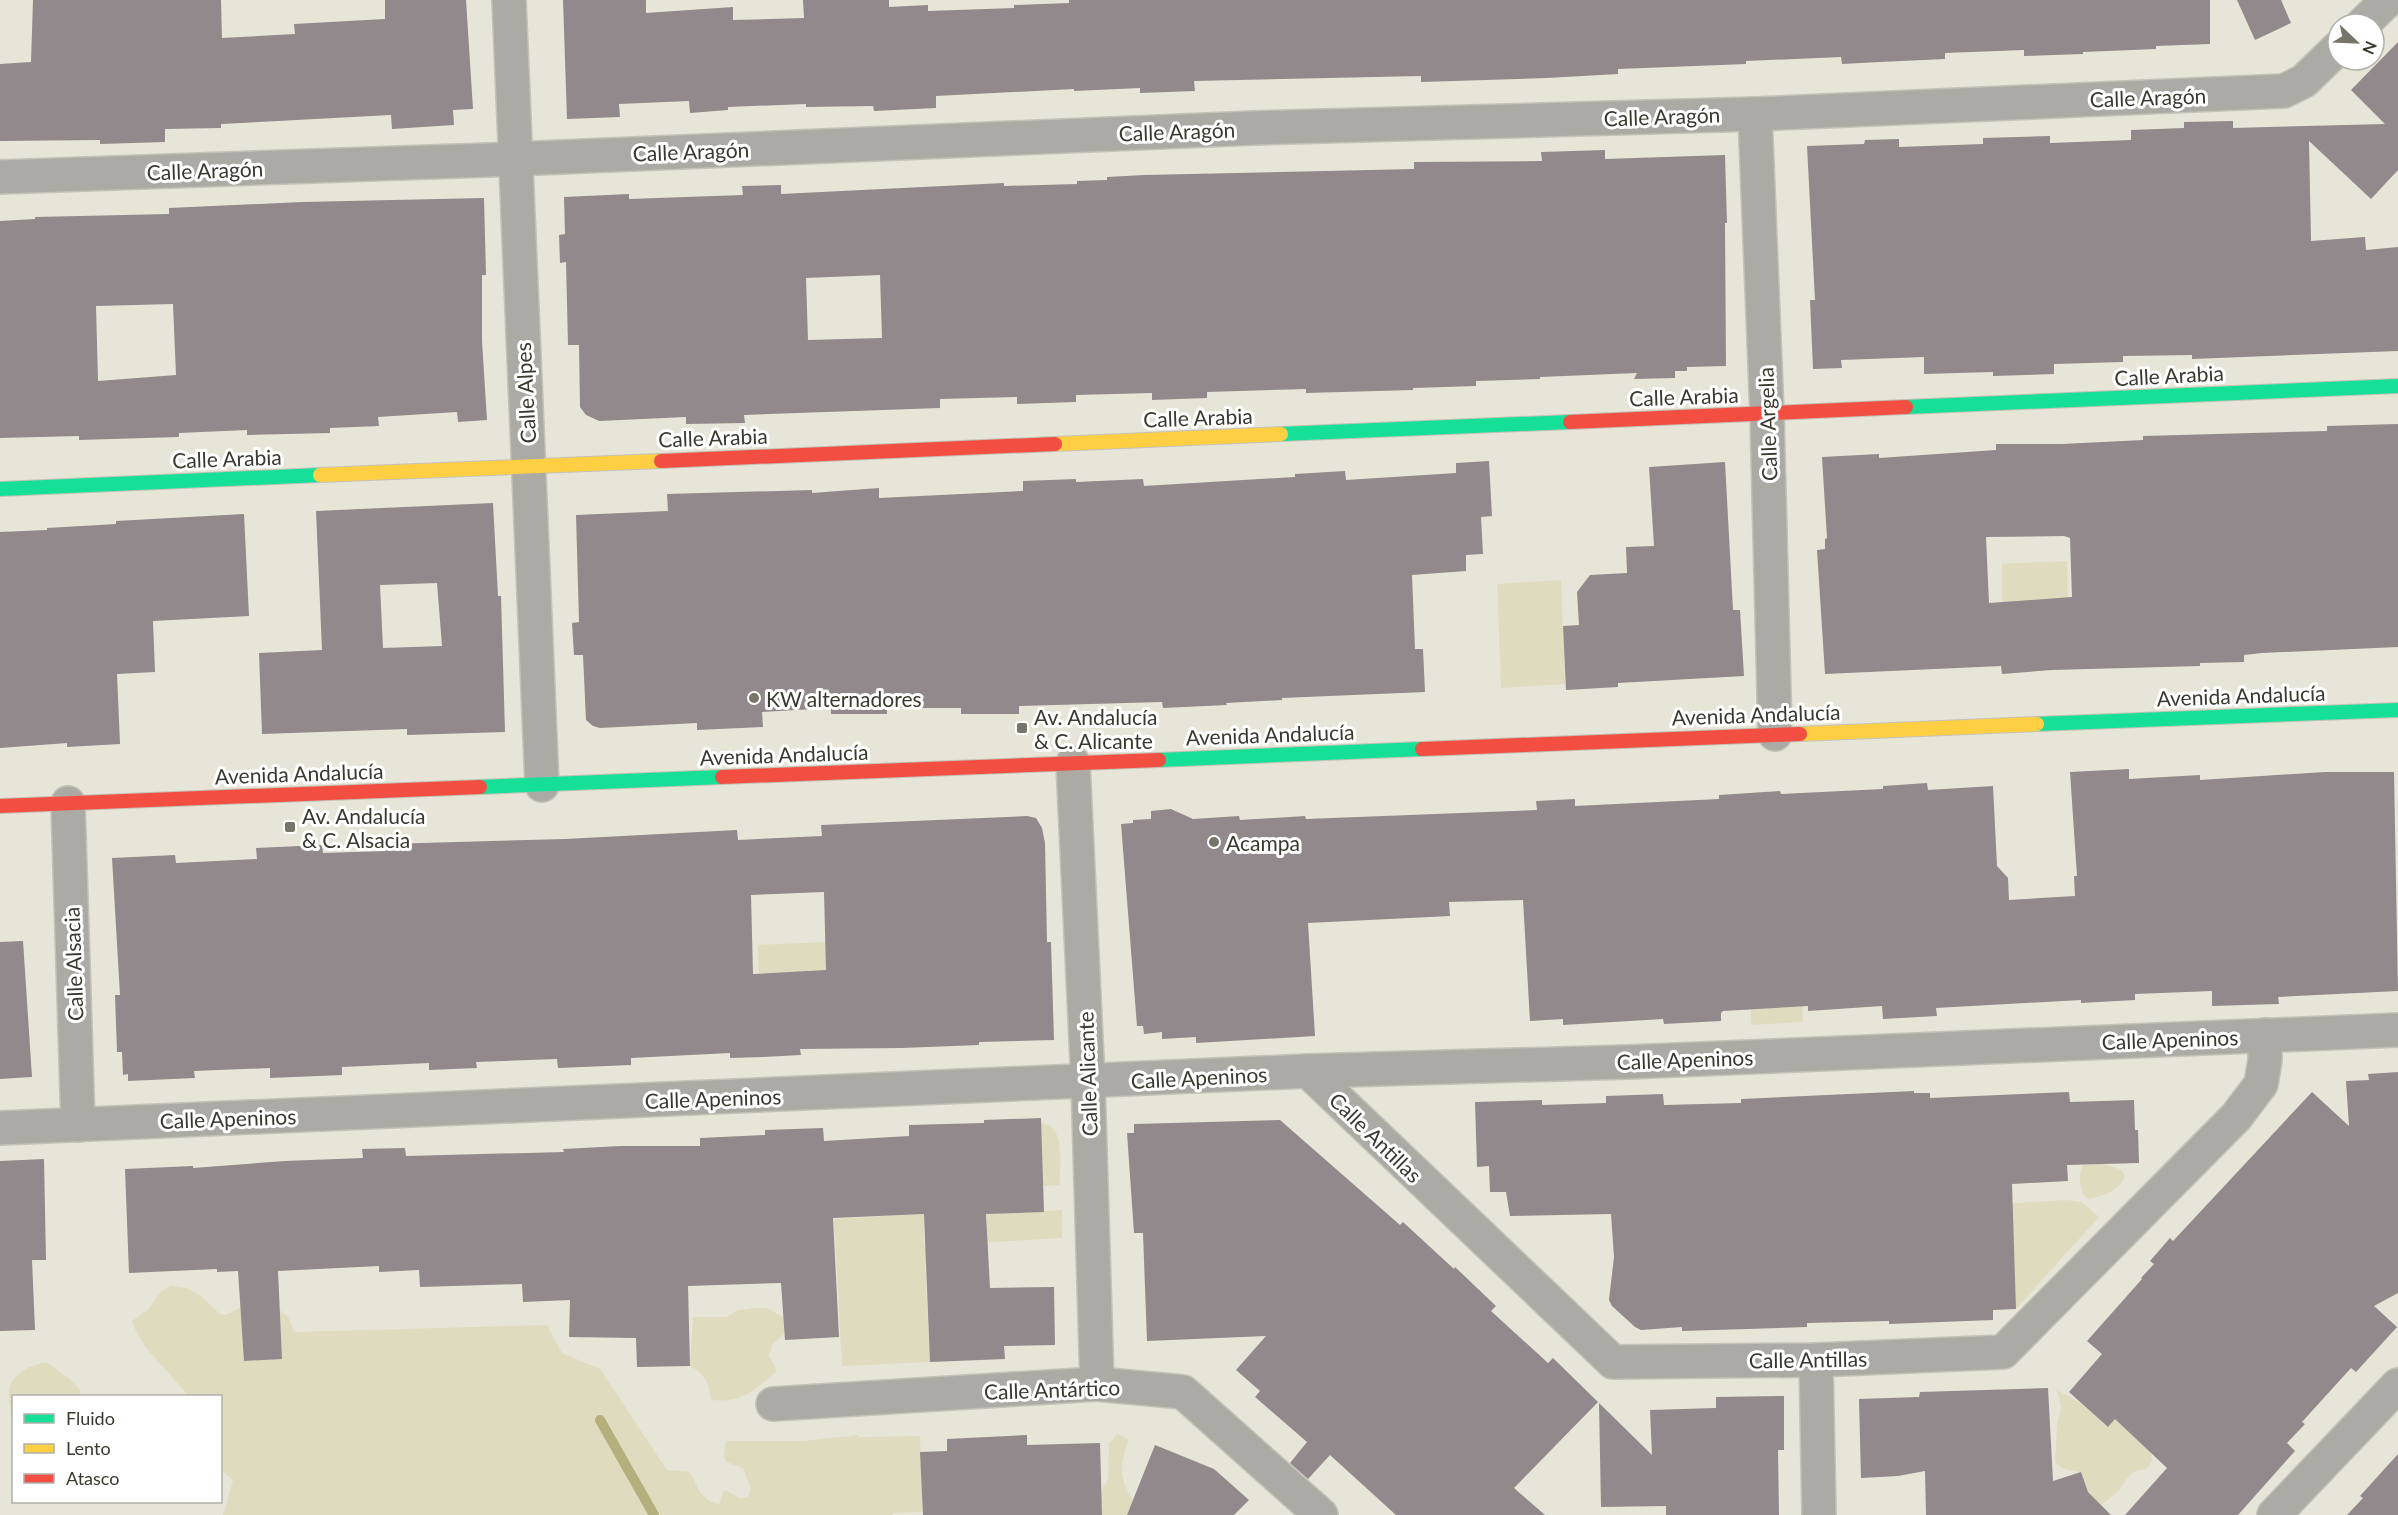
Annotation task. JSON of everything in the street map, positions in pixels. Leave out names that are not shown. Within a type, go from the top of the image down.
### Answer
[{"type":"street","name":"Calle Alpes","points":[[509,0],[542,785]]},
{"type":"street","points":[[2376,12],[2388,0]]},
{"type":"street","name":"Calle Aragón","points":[[0,177],[514,159],[1254,128],[1755,114],[2284,91],[2304,81],[2326,60]]},
{"type":"street","name":"Calle Argelia","points":[[1755,114],[1767,414],[1775,734]]},
{"type":"street","name":"Calle Arabia","points":[[0,489],[2398,386]]},
{"type":"street","name":"Avenida Andalucía","points":[[0,806],[2398,710]]},
{"type":"street","name":"Calle Alicante","points":[[1073,764],[1088,1082],[1097,1384]]},
{"type":"street","name":"Calle Alsacia","points":[[68,803],[78,1125]]},
{"type":"street","name":"Calle Apeninos","points":[[0,1128],[1308,1071],[1627,1062],[2398,1030]]},
{"type":"street","name":"Calle Antillas","points":[[1308,1071],[1613,1362],[1816,1360],[2003,1352],[2236,1117],[2261,1084],[2265,1060],[2265,1035]]},
{"type":"street","points":[[1816,1360],[1819,1515]]},
{"type":"street","name":"Calle Antártico","points":[[772,1404],[1097,1384],[1183,1392],[1321,1515]]},
{"type":"street","points":[[2274,1515],[2398,1385]]},
{"type":"shaded area","points":[[2067,561],[2068,603],[2002,608],[2002,564]]},
{"type":"shaded area","points":[[1561,580],[1565,684],[1501,688],[1497,584]]},
{"type":"shaded area","points":[[1798,905],[1803,1022],[1751,1025],[1751,1010],[1786,1007]]},
{"type":"shaded area","points":[[826,942],[827,1048],[814,971],[759,973],[758,945]]},
{"type":"shaded area","points":[[1041,1123],[1055,1131],[1058,1139],[1060,1185],[1043,1186]]},
{"type":"shaded area","points":[[2104,1164],[2122,1170],[2125,1177],[2109,1192],[2087,1199],[2080,1183],[2083,1165]]},
{"type":"shaded area","points":[[2066,1200],[2082,1202],[2099,1217],[2016,1309],[2013,1221],[1983,1222],[1974,1206]]},
{"type":"shaded area","points":[[1062,1210],[1062,1238],[988,1242],[988,1261],[925,1264],[930,1362],[842,1366],[834,1219],[924,1214],[924,1246],[984,1244],[987,1241],[987,1214]]},
{"type":"shaded area","points":[[171,1286],[186,1288],[199,1294],[220,1314],[226,1315],[246,1305],[275,1306],[288,1317],[295,1332],[547,1325],[562,1353],[600,1369],[667,1470],[689,1472],[703,1496],[712,1502],[719,1504],[724,1490],[740,1498],[748,1497],[751,1489],[743,1468],[726,1462],[724,1455],[726,1441],[804,1441],[858,1435],[859,1437],[920,1436],[923,1512],[893,1513],[893,1515],[223,1515],[233,1481],[222,1470],[222,1395],[187,1395],[142,1342],[132,1321],[149,1309],[161,1291]]},
{"type":"shaded area","points":[[767,1308],[784,1318],[785,1333],[773,1344],[769,1355],[777,1371],[747,1394],[731,1399],[711,1400],[706,1380],[690,1366],[693,1317],[726,1317],[738,1310]]},
{"type":"shaded area","points":[[46,1362],[70,1379],[80,1390],[80,1395],[12,1395],[12,1420],[9,1395],[12,1382],[21,1372]]},
{"type":"shaded area","points":[[2057,1390],[2082,1404],[2107,1427],[2130,1404],[2151,1453],[2152,1461],[2146,1469],[2132,1473],[2118,1491],[2101,1505],[2088,1492],[2081,1472],[2064,1469],[2055,1462],[2061,1406]]},
{"type":"shaded area","points":[[1117,1434],[1129,1439],[1122,1470],[1125,1484],[1133,1500],[1128,1512],[1133,1515],[1102,1515],[1101,1491],[1108,1479],[1109,1444]]},
{"type":"building","points":[[33,0],[221,0],[222,38],[295,34],[294,24],[385,19],[385,0],[466,0],[473,109],[453,110],[454,125],[392,129],[391,115],[221,124],[221,128],[165,129],[165,142],[100,144],[100,140],[0,141],[0,64],[31,62]]},
{"type":"building","points":[[563,0],[646,0],[646,13],[733,7],[733,20],[804,18],[803,0],[889,0],[889,7],[928,5],[928,11],[1014,8],[1014,5],[1069,3],[1069,0],[2210,0],[2210,44],[2156,46],[2156,49],[2083,52],[2083,54],[2024,56],[2024,50],[1945,53],[1945,59],[1842,64],[1841,57],[1746,61],[1746,64],[1618,69],[1618,74],[1547,78],[1421,82],[1421,76],[1194,81],[1195,91],[1140,93],[1140,88],[1074,91],[1074,89],[936,96],[936,108],[874,111],[873,106],[806,107],[806,104],[728,107],[728,110],[690,113],[689,101],[619,104],[620,117],[567,119]]},
{"type":"building","points":[[2237,0],[2281,0],[2291,23],[2255,40]]},
{"type":"building","points":[[2398,42],[2398,170],[2371,199],[2309,141],[2311,241],[2365,237],[2366,250],[2398,247],[2398,351],[2192,359],[2192,355],[2123,356],[2123,362],[2054,364],[2054,374],[1993,376],[1993,372],[1924,374],[1924,357],[1841,360],[1842,368],[1813,369],[1810,300],[1815,300],[1807,146],[1864,144],[1865,140],[1899,139],[1899,147],[1983,144],[1983,138],[2050,136],[2050,143],[2131,140],[2131,130],[2184,128],[2184,122],[2233,121],[2233,128],[2385,124],[2351,90],[2369,72],[2386,72],[2386,54]]},
{"type":"building","points":[[1605,150],[1605,159],[1725,155],[1726,366],[1687,367],[1687,371],[1675,371],[1675,378],[1634,379],[1637,373],[1540,377],[1540,379],[1476,381],[1476,386],[1413,388],[1413,390],[1306,393],[1306,389],[1207,392],[1207,398],[1152,400],[1152,393],[1076,395],[1076,402],[1017,404],[1017,397],[940,399],[940,408],[744,415],[745,423],[686,424],[686,417],[599,421],[586,415],[580,407],[579,345],[568,345],[566,262],[560,263],[559,235],[565,234],[564,197],[629,194],[629,199],[743,195],[742,186],[781,185],[781,194],[1004,183],[1004,186],[1077,184],[1077,181],[1144,175],[1414,169],[1414,162],[1542,161],[1541,152]],"holes":[[[880,275],[882,338],[808,340],[806,278]]]},
{"type":"building","points":[[484,198],[486,275],[482,275],[482,341],[487,420],[458,422],[457,412],[378,417],[379,426],[330,428],[330,433],[247,435],[247,430],[179,433],[179,437],[79,440],[79,436],[0,438],[0,221],[35,219],[35,217],[169,214],[169,208]],"holes":[[[173,304],[176,375],[98,381],[96,306]]]},
{"type":"building","points":[[2398,424],[2398,647],[2262,653],[2244,655],[2244,662],[2200,663],[2200,666],[2052,670],[2002,674],[2001,666],[1825,674],[1817,550],[1825,549],[1827,538],[1822,457],[1879,454],[1879,458],[1996,450],[1996,444],[2143,440],[2143,436],[2327,431],[2327,426]],"holes":[[[2064,536],[2070,538],[2072,597],[1989,603],[1986,537]]]},
{"type":"building","points":[[1489,461],[1492,516],[1481,517],[1483,554],[1466,555],[1466,571],[1412,575],[1415,649],[1423,649],[1425,692],[1282,698],[1282,700],[1226,703],[1227,705],[1163,708],[1162,702],[1019,706],[1019,714],[961,714],[961,708],[887,708],[887,714],[831,714],[831,708],[762,712],[763,727],[697,730],[697,723],[600,728],[586,720],[583,655],[574,655],[572,623],[579,622],[576,515],[668,511],[667,494],[812,490],[812,493],[879,488],[879,498],[1023,491],[1023,481],[1076,479],[1076,482],[1143,479],[1144,486],[1295,477],[1295,474],[1345,471],[1346,480],[1456,473],[1456,463]]},
{"type":"building","points":[[1725,462],[1733,610],[1740,610],[1744,676],[1618,683],[1618,687],[1566,690],[1563,626],[1579,625],[1577,592],[1590,575],[1627,573],[1626,547],[1654,546],[1649,467]]},
{"type":"building","points":[[493,503],[498,596],[501,596],[505,732],[407,735],[407,729],[262,734],[259,653],[322,650],[316,511]],"holes":[[[437,583],[442,646],[383,648],[380,585]]]},
{"type":"building","points":[[244,514],[249,616],[153,621],[155,672],[117,674],[120,744],[67,747],[67,743],[0,748],[0,532],[116,524],[116,521]]},
{"type":"building","points":[[2129,769],[2129,779],[2200,775],[2200,780],[2325,772],[2394,772],[2398,991],[2278,997],[2279,1004],[2212,1006],[2212,991],[2135,994],[2135,1000],[2081,1003],[2081,1000],[1936,1008],[1937,1016],[1883,1019],[1882,1006],[1808,1011],[1808,1006],[1723,1011],[1721,1021],[1664,1024],[1663,1019],[1563,1025],[1563,1019],[1530,1021],[1523,900],[1449,902],[1450,916],[1308,923],[1315,1036],[1196,1043],[1196,1037],[1162,1039],[1162,1032],[1144,1034],[1143,1026],[1137,1026],[1121,824],[1133,823],[1133,820],[1151,819],[1151,811],[1171,809],[1193,819],[1239,816],[1240,820],[1305,816],[1306,819],[1537,810],[1536,801],[1575,799],[1575,806],[1719,799],[1719,795],[1780,791],[1781,794],[1883,789],[1883,786],[1927,783],[1928,790],[1993,786],[1997,866],[2008,878],[2009,900],[2075,896],[2074,876],[2077,876],[2070,772]]},
{"type":"building","points":[[1027,816],[1036,818],[1042,828],[1045,843],[1047,942],[1051,942],[1054,1040],[979,1042],[979,1045],[902,1048],[800,1049],[801,1055],[763,1057],[730,1058],[730,1053],[631,1058],[631,1065],[558,1068],[557,1059],[476,1062],[477,1068],[429,1070],[429,1063],[342,1067],[342,1075],[270,1078],[270,1068],[194,1071],[195,1078],[128,1081],[128,1074],[123,1075],[122,1052],[117,1052],[115,995],[120,995],[112,858],[175,855],[176,863],[257,859],[256,848],[322,845],[323,853],[386,851],[386,844],[565,839],[737,830],[738,840],[822,836],[821,825]],"holes":[[[824,892],[826,970],[753,974],[751,895]]]},
{"type":"building","points":[[23,941],[32,1077],[0,1079],[0,942]]},
{"type":"building","points":[[2398,1072],[2398,1293],[2374,1306],[2397,1327],[2356,1372],[2351,1368],[2302,1422],[2305,1424],[2287,1443],[2295,1451],[2238,1515],[2125,1515],[2167,1468],[2115,1419],[2108,1427],[2069,1392],[2102,1354],[2087,1341],[2142,1279],[2154,1264],[2150,1261],[2170,1238],[2173,1241],[2312,1092],[2349,1126],[2346,1081],[2369,1080],[2368,1074]]},
{"type":"building","points":[[1914,1091],[1914,1093],[1930,1093],[1930,1098],[2069,1092],[2070,1102],[2134,1100],[2139,1163],[2067,1165],[2068,1181],[2012,1184],[2016,1309],[1993,1310],[1993,1320],[1889,1324],[1889,1321],[1807,1323],[1807,1327],[1682,1331],[1682,1327],[1641,1330],[1612,1306],[1609,1300],[1614,1257],[1611,1214],[1510,1216],[1506,1192],[1490,1192],[1489,1166],[1477,1167],[1475,1102],[1542,1100],[1542,1105],[1606,1103],[1606,1096],[1663,1094],[1664,1105],[1741,1103],[1741,1099]]},
{"type":"building","points":[[1041,1118],[1044,1212],[986,1214],[990,1288],[1054,1287],[1055,1345],[1004,1346],[1005,1359],[930,1362],[924,1214],[833,1218],[839,1337],[785,1340],[781,1283],[688,1286],[690,1366],[637,1367],[636,1338],[569,1337],[570,1300],[523,1302],[522,1284],[420,1287],[419,1270],[379,1272],[379,1266],[278,1271],[282,1359],[244,1361],[238,1271],[217,1272],[217,1269],[129,1273],[125,1169],[193,1166],[193,1168],[363,1158],[362,1149],[405,1148],[406,1156],[564,1152],[563,1149],[621,1146],[700,1146],[700,1138],[765,1135],[765,1130],[823,1128],[824,1141],[909,1136],[909,1125],[984,1123],[984,1120]]},
{"type":"building","points":[[1280,1120],[1400,1225],[1403,1222],[1454,1269],[1455,1267],[1496,1306],[1491,1311],[1548,1363],[1553,1358],[1598,1402],[1514,1488],[1545,1515],[1396,1515],[1330,1455],[1308,1479],[1290,1463],[1307,1442],[1255,1397],[1260,1391],[1236,1370],[1266,1336],[1147,1341],[1143,1233],[1134,1233],[1127,1133],[1134,1133],[1134,1124]]},
{"type":"building","points":[[44,1159],[46,1260],[32,1260],[35,1330],[0,1331],[0,1161]]},
{"type":"building","points":[[2048,1388],[2053,1481],[2081,1472],[2088,1492],[2111,1515],[1926,1515],[1925,1471],[1898,1476],[1861,1478],[1859,1399],[1919,1397],[1920,1392]]},
{"type":"building","points":[[1784,1396],[1784,1450],[1778,1450],[1779,1515],[1666,1515],[1666,1506],[1601,1507],[1599,1403],[1652,1455],[1650,1410],[1716,1408],[1716,1397]]},
{"type":"building","points":[[1027,1435],[1027,1445],[1100,1443],[1102,1515],[923,1515],[920,1452],[947,1451],[947,1439]]},
{"type":"building","points":[[1155,1445],[1214,1469],[1249,1500],[1234,1515],[1127,1515]]},
{"type":"building","points":[[2398,1454],[2398,1515],[2347,1515],[2363,1498],[2360,1496]]},
{"type":"waterway","points":[[600,1420],[654,1515]]},
{"type":"traffic: fast","points":[[1906,407],[2398,386]]},
{"type":"traffic: fast","points":[[1281,434],[1570,422]]},
{"type":"traffic: fast","points":[[0,489],[320,475]]},
{"type":"traffic: fast","points":[[2037,724],[2398,710]]},
{"type":"traffic: fast","points":[[1159,760],[1422,749]]},
{"type":"traffic: fast","points":[[480,787],[722,777]]},
{"type":"traffic: slow","points":[[1055,444],[1281,434]]},
{"type":"traffic: slow","points":[[320,475],[661,461]]},
{"type":"traffic: slow","points":[[1800,734],[2037,724]]},
{"type":"traffic: jam","points":[[1570,422],[1906,407]]},
{"type":"traffic: jam","points":[[661,461],[1055,444]]},
{"type":"traffic: jam","points":[[1422,749],[1800,734]]},
{"type":"traffic: jam","points":[[722,777],[1159,760]]},
{"type":"traffic: jam","points":[[0,806],[480,787]]},
{"type":"place","name":"KW alternadores","points":[[754,698]]},
{"type":"place","name":"Av. Andalucía & C. Alicante","points":[[1022,728]]},
{"type":"place","name":"Av. Andalucía & C. Alsacia","points":[[290,827]]},
{"type":"place","name":"Acampa","points":[[1214,842]]}]
